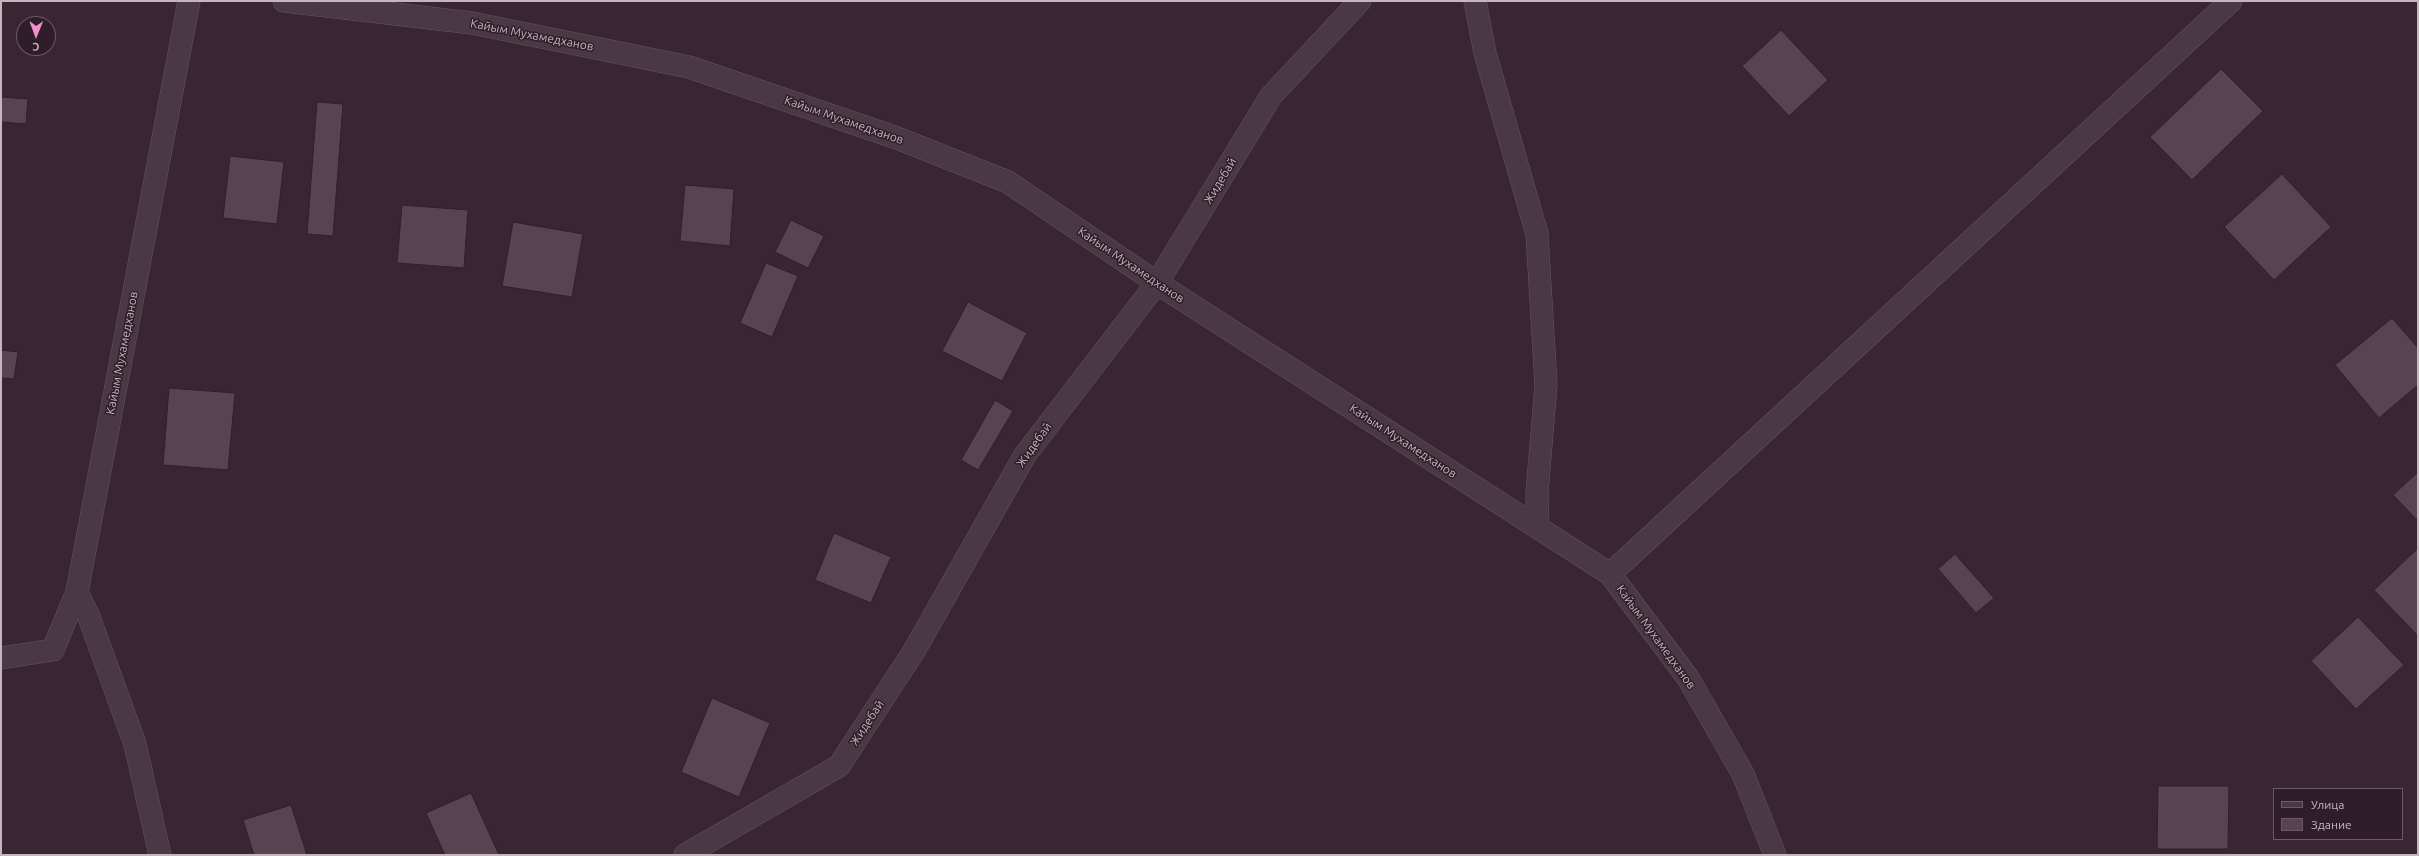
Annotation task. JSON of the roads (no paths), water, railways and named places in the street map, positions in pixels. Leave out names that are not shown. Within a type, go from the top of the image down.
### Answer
[{"type":"street","name":"Кайым Мухамедханов","points":[[1,658],[52,650],[77,592],[189,1]]},
{"type":"street","name":"Кайым Мухамедханов","points":[[284,1],[472,23],[689,67],[898,138],[1008,182],[1157,283],[1610,574],[1688,678],[1743,774],[1775,855]]},
{"type":"street","name":"Жидебай","points":[[685,855],[839,766],[914,651],[1025,455],[1157,283],[1272,96],[1360,1]]},
{"type":"street","points":[[1475,1],[1485,53],[1537,234],[1546,385],[1537,493],[1538,528]]},
{"type":"street","points":[[1610,574],[2231,1]]},
{"type":"street","points":[[77,592],[89,617],[135,744],[160,855]]}]
